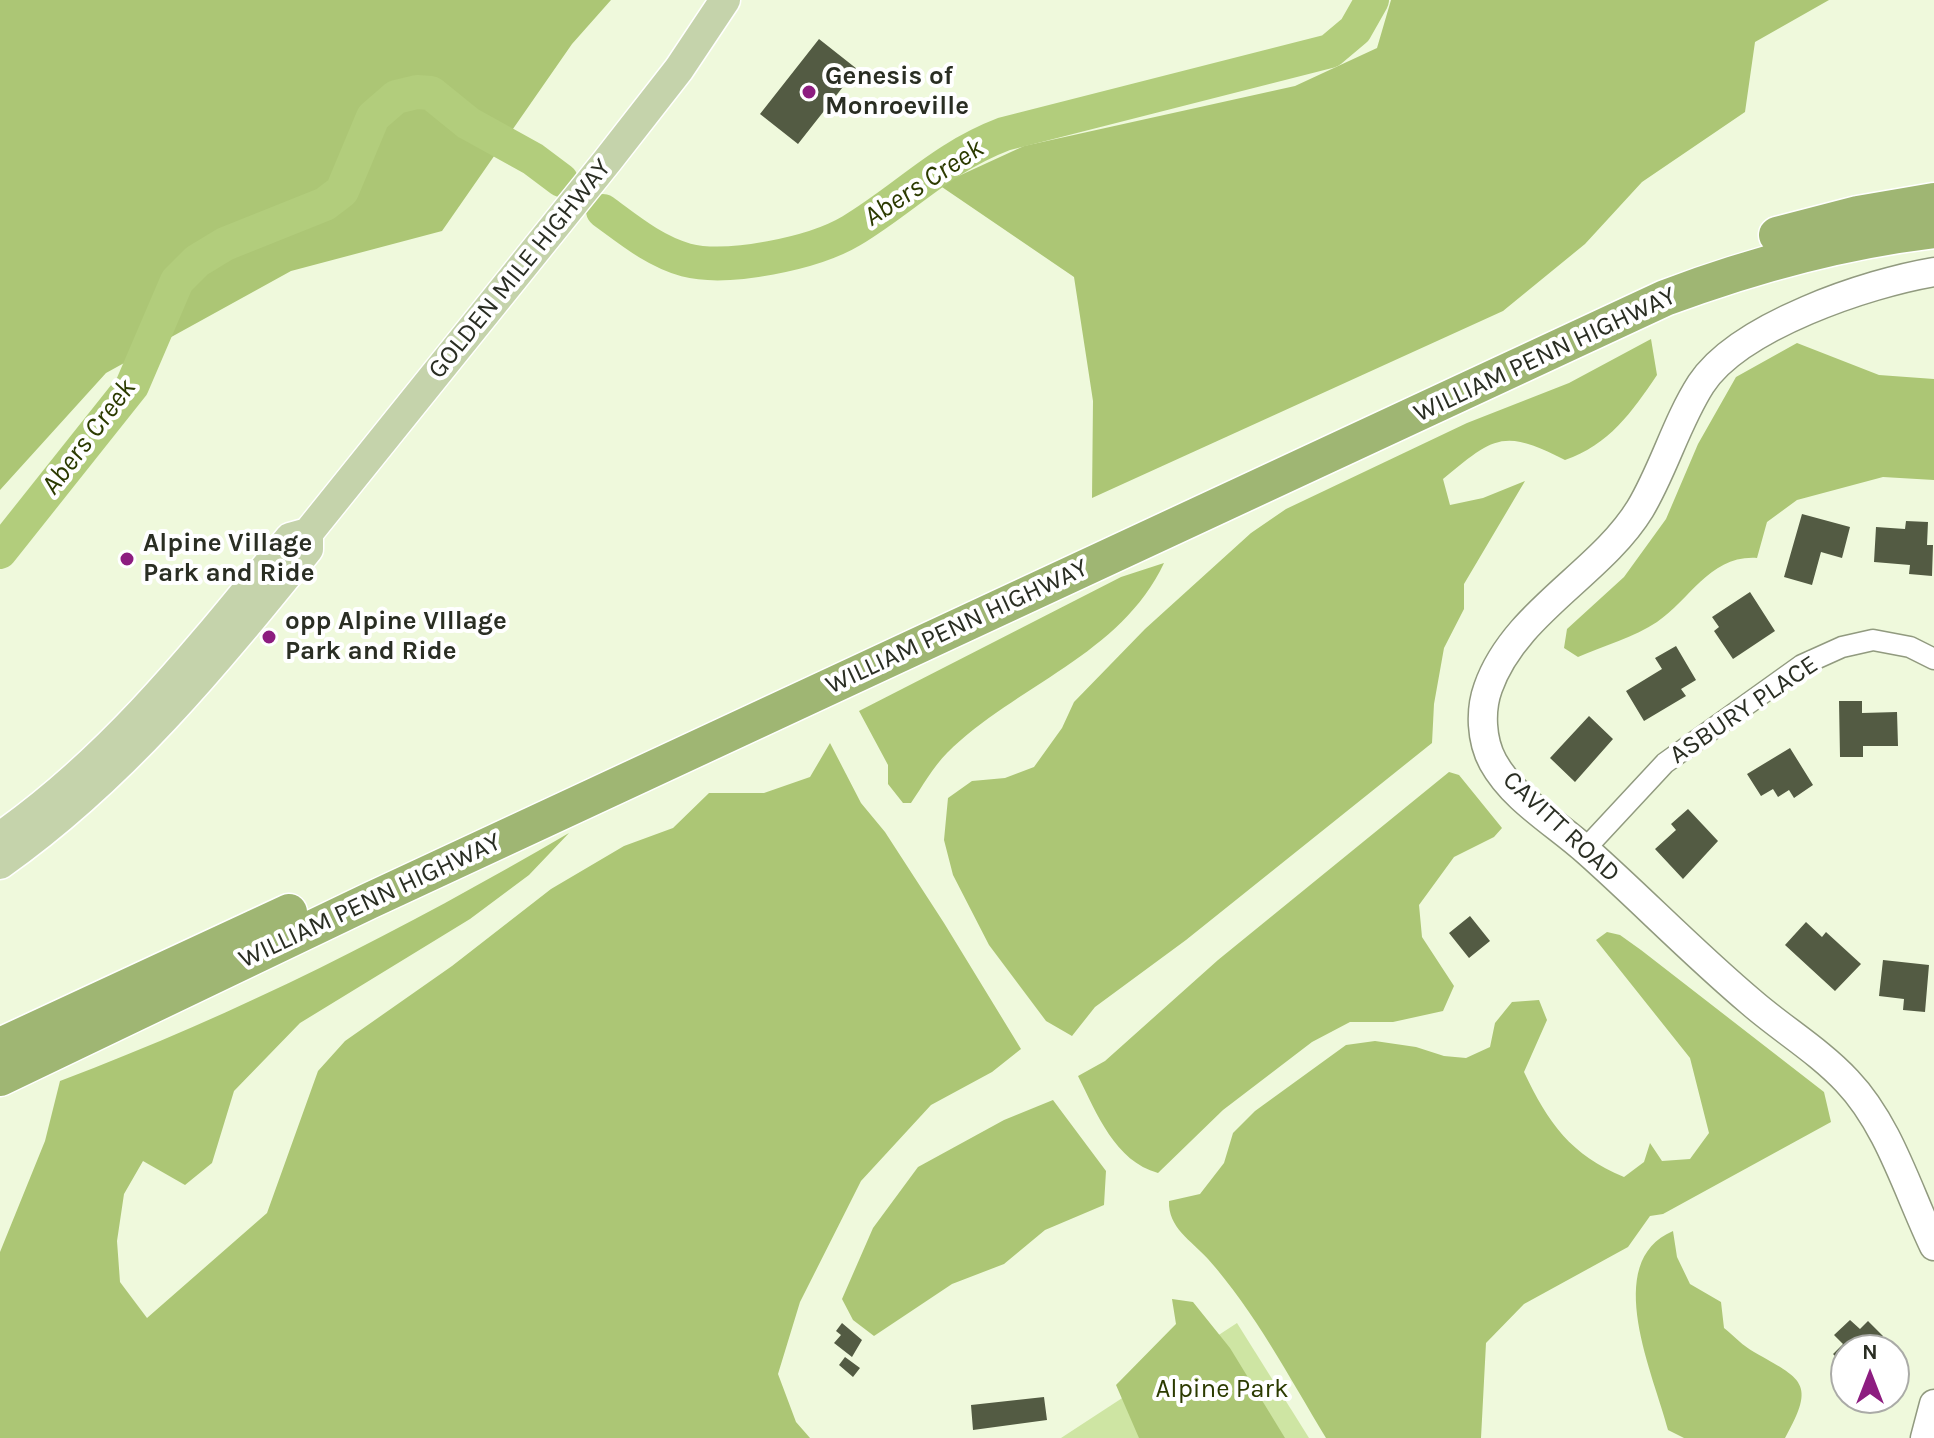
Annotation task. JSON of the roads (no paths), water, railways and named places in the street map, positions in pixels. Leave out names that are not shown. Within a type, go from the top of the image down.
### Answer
[{"type":"highway","name":"WILLIAM PENN HIGHWAY","points":[[0,1046],[1625,291],[1779,234],[1858,214],[1934,201]]},
{"type":"highway","name":"WILLIAM PENN HIGHWAY","points":[[0,1078],[384,894],[1665,298],[1746,269],[1824,248],[1934,230]]},
{"type":"main road","name":"GOLDEN MILE HIGHWAY","points":[[0,837],[48,800],[122,732],[187,662],[290,538],[308,533],[608,160],[679,69],[725,0]]},
{"type":"main road","name":"GOLDEN MILE HIGHWAY","points":[[0,864],[62,816],[173,711],[308,549],[308,533]]},
{"type":"street","name":"CAVITT ROAD","points":[[1934,272],[1883,282],[1813,308],[1745,345],[1714,369],[1693,399],[1637,513],[1525,631],[1496,671],[1484,707],[1485,744],[1492,761],[1518,794],[1585,849],[1750,1002],[1845,1078],[1875,1120],[1925,1215],[1934,1246]]},
{"type":"street","name":"ASBURY PLACE","points":[[1585,849],[1665,763],[1802,665],[1842,647],[1873,640],[1910,647],[1934,659]]},
{"type":"street","points":[[1925,1438],[1934,1404]]},
{"type":"waterway","name":"Abers Creek","points":[[603,211],[653,246],[686,260],[724,263],[794,253],[851,231],[942,167],[1004,134],[1330,51],[1355,30],[1372,0]]},
{"type":"waterway","name":"Abers Creek","points":[[0,552],[132,386],[177,281],[197,261],[225,244],[325,204],[342,191],[373,117],[396,97],[417,92],[431,93],[468,123],[533,159],[561,180]]},
{"type":"place","name":"Genesis of Monroeville","points":[[809,92]]},
{"type":"place","name":"Alpine Village Park and Ride","points":[[127,559]]},
{"type":"place","name":"opp Alpine VIllage Park and Ride","points":[[269,637]]},
{"type":"park label","name":"Alpine Park","points":[[1222,1390]]}]
